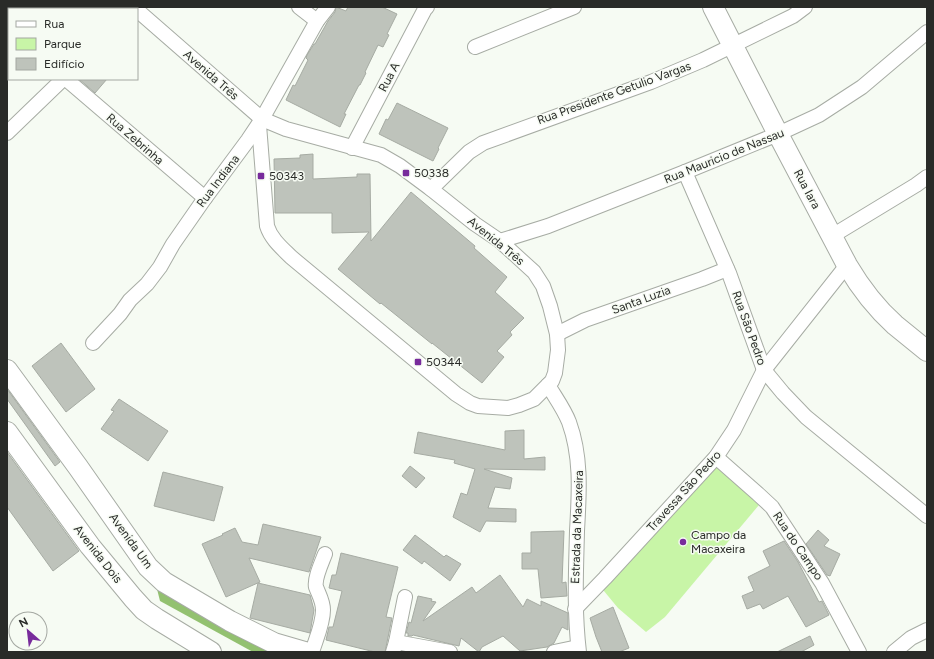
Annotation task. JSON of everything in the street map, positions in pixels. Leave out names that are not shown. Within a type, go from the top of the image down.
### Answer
[{"type":"street","points":[[298,7],[317,21]]},
{"type":"street","name":"Rua Indiana","points":[[93,343],[120,314],[130,300],[147,284],[160,267],[173,244],[204,198],[260,122],[317,21],[328,7]]},
{"type":"street","points":[[475,47],[574,7]]},
{"type":"street","name":"Rua Iara","points":[[713,7],[734,45],[778,134],[858,284],[894,324],[927,351]]},
{"type":"street","name":"Rua Presidente Getulio Vargas","points":[[431,188],[469,152],[483,143],[651,82],[734,45],[793,16],[805,7]]},
{"type":"street","name":"Rua A","points":[[352,148],[425,8]]},
{"type":"street","name":"Avenida Três","points":[[138,11],[260,122],[381,155],[400,166],[431,188],[475,224],[500,241],[534,272],[539,279],[550,306],[558,334],[558,350],[555,373],[552,381],[534,399],[508,408],[478,406],[470,403],[456,394],[291,257],[277,242],[267,226],[260,122]]},
{"type":"street","name":"Rua Mauricio de Nassau","points":[[500,241],[548,226],[685,172],[778,134],[819,115],[862,87],[927,32]]},
{"type":"street","points":[[7,133],[62,80]]},
{"type":"street","name":"Rua Zebrinha","points":[[67,80],[204,198]]},
{"type":"street","name":"Rua São Pedro","points":[[685,172],[727,269],[764,370],[783,394],[806,417],[927,516]]},
{"type":"street","points":[[832,236],[916,186],[927,176]]},
{"type":"street","name":"Travessa São Pedro","points":[[575,609],[716,457],[734,430],[764,370],[847,264]]},
{"type":"street","name":"Santa Luzia","points":[[558,334],[585,320],[727,269]]},
{"type":"street","name":"Avenida Um","points":[[7,370],[78,467],[148,567],[164,582],[230,621],[274,643],[305,652]]},
{"type":"street","name":"Estrada da Macaxeira","points":[[548,385],[569,422],[575,443],[578,464],[579,486],[575,650]]},
{"type":"street","name":"Avenida Dois","points":[[7,432],[90,546],[144,610],[211,652]]},
{"type":"street","name":"Rua do Campo","points":[[716,457],[758,494],[775,512],[822,583],[859,652]]},
{"type":"street","points":[[312,652],[322,620],[322,598],[316,586],[316,579],[325,554]]},
{"type":"street","points":[[405,597],[394,647],[450,652]]},
{"type":"street","points":[[894,652],[911,638],[927,630]]},
{"type":"street","points":[[554,652],[575,650]]},
{"type":"green space","name":"Campo da Macaxeira","points":[[716,459],[764,499],[665,617],[646,632],[618,608],[599,585]]},
{"type":"shaded area","points":[[155,581],[272,652],[253,652],[160,601]]},
{"type":"building","points":[[336,7],[346,11],[348,7],[382,7],[397,14],[387,34],[389,35],[383,47],[378,45],[365,72],[366,73],[344,114],[346,114],[340,127],[286,100],[308,60],[306,58],[307,55],[335,12]]},
{"type":"building","points":[[80,80],[106,80],[95,93]]},
{"type":"building","points":[[397,103],[448,128],[433,161],[379,134],[386,119],[388,120]]},
{"type":"building","points":[[313,154],[313,179],[357,177],[357,174],[370,174],[371,241],[411,192],[475,246],[474,248],[507,277],[495,292],[524,318],[510,332],[512,335],[497,351],[504,357],[482,383],[381,303],[380,304],[338,269],[369,232],[332,233],[332,213],[275,213],[274,159],[300,158],[300,155]]},
{"type":"building","points":[[61,343],[95,389],[66,412],[32,366]]},
{"type":"building","points":[[7,389],[60,462],[55,466],[7,399]]},
{"type":"building","points":[[119,399],[168,431],[148,461],[101,429],[114,411],[111,410]]},
{"type":"building","points":[[524,430],[524,459],[545,457],[545,470],[484,469],[512,478],[510,489],[495,487],[488,508],[516,509],[516,522],[486,521],[480,532],[453,517],[461,493],[467,495],[475,469],[454,463],[455,460],[414,453],[418,432],[505,450],[505,431]]},
{"type":"building","points":[[7,452],[79,551],[53,571],[7,507]]},
{"type":"building","points":[[410,466],[425,478],[416,488],[402,476]]},
{"type":"building","points":[[163,472],[223,487],[214,521],[154,506]]},
{"type":"building","points":[[263,524],[321,537],[309,572],[249,558],[260,582],[226,597],[202,544],[235,528],[242,542],[258,545]]},
{"type":"building","points":[[818,530],[829,540],[824,546],[840,554],[830,576],[827,575],[806,544]]},
{"type":"building","points":[[564,531],[562,583],[566,582],[567,596],[541,598],[538,569],[522,569],[522,553],[531,553],[531,532]]},
{"type":"building","points":[[415,535],[444,557],[446,555],[461,564],[450,581],[424,561],[422,564],[403,550]]},
{"type":"building","points":[[784,541],[798,562],[819,602],[822,601],[829,615],[806,627],[788,596],[763,609],[760,604],[747,609],[742,596],[754,591],[748,577],[770,566],[763,551]]},
{"type":"building","points":[[341,553],[398,567],[386,617],[392,618],[385,652],[375,652],[326,640],[329,627],[333,627],[342,591],[329,588],[332,575],[336,575]]},
{"type":"building","points":[[500,575],[523,607],[527,599],[541,606],[541,601],[568,613],[568,630],[562,627],[554,643],[547,647],[520,651],[503,636],[482,647],[479,652],[461,638],[459,646],[413,635],[408,636],[408,633],[406,633],[409,622],[411,623],[418,596],[432,599],[431,601],[436,602],[423,621],[472,587],[476,593]]},
{"type":"building","points":[[258,583],[310,595],[314,610],[310,633],[250,618]]},
{"type":"building","points":[[613,607],[629,648],[619,652],[602,652],[590,618]]},
{"type":"building","points":[[810,636],[814,645],[801,652],[777,652]]},
{"type":"place","name":"50338","points":[[406,173]]},
{"type":"place","name":"50343","points":[[261,176]]},
{"type":"place","name":"50344","points":[[418,362]]},
{"type":"place","name":"Campo da Macaxeira","points":[[683,542]]}]
